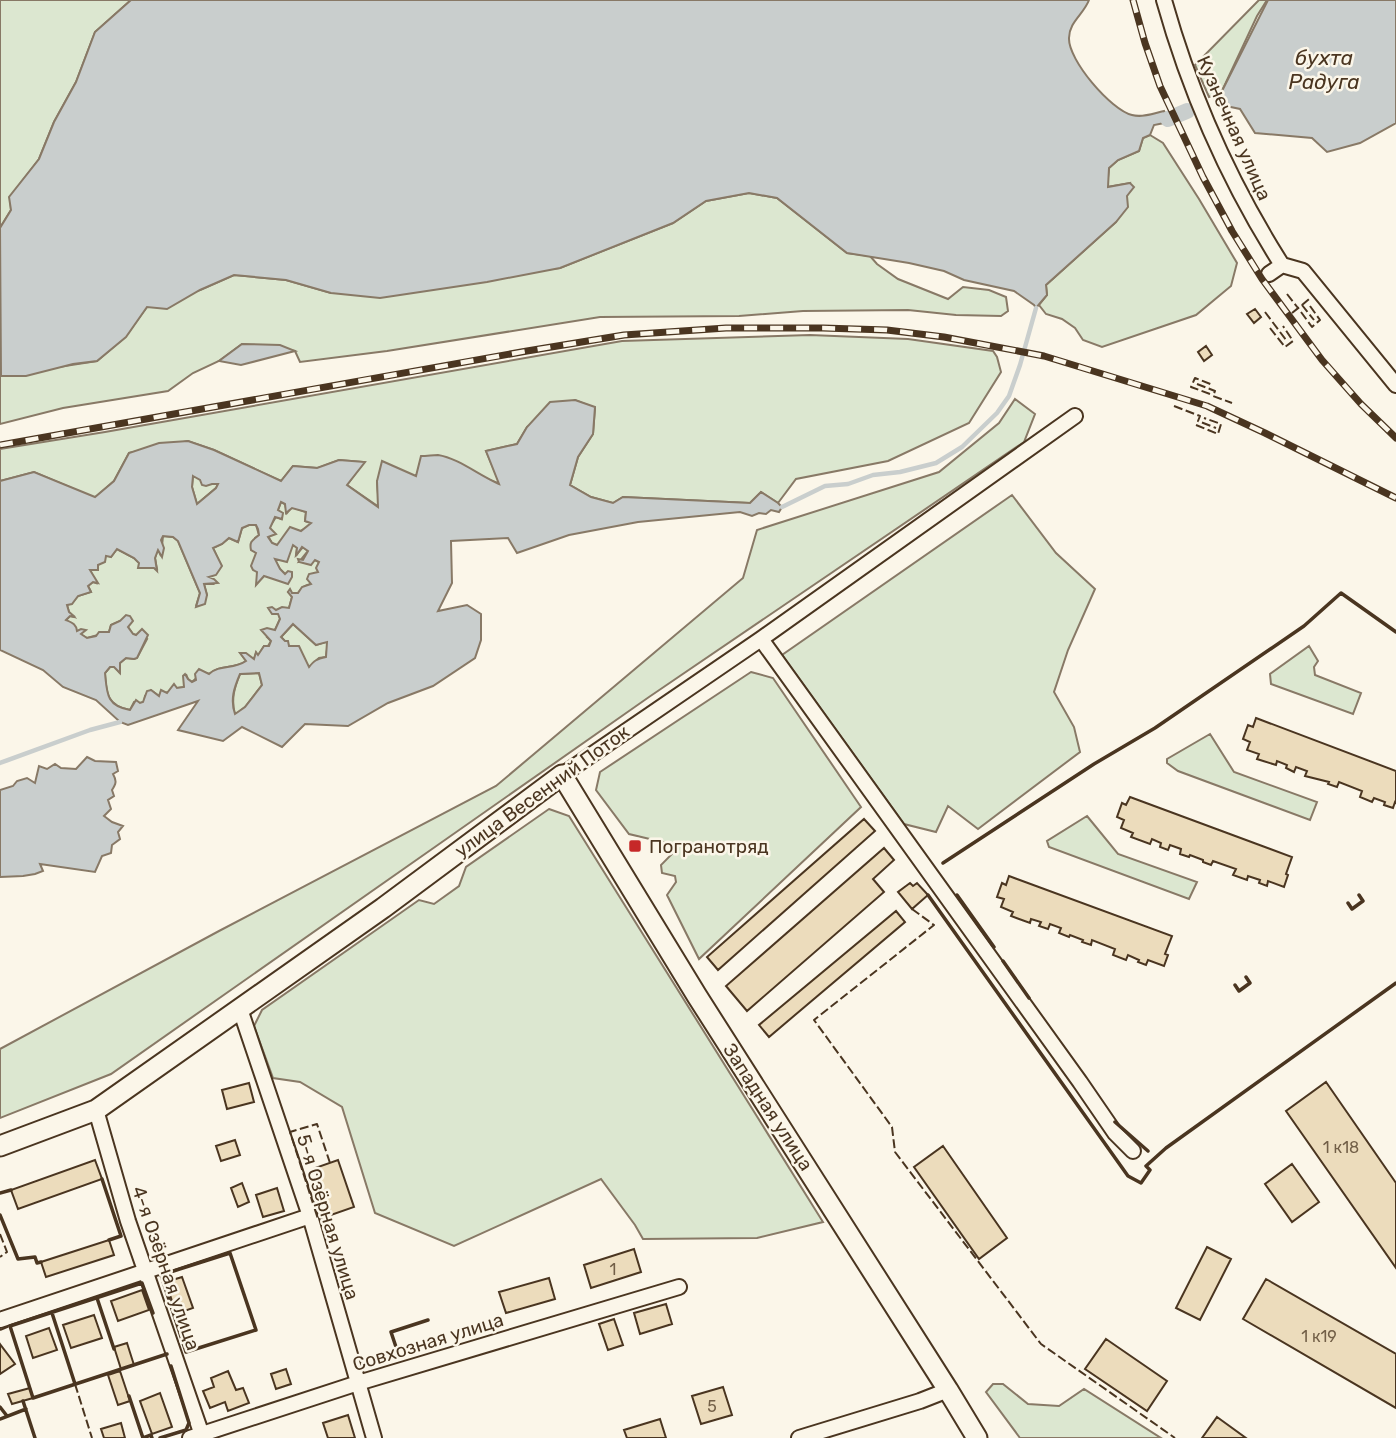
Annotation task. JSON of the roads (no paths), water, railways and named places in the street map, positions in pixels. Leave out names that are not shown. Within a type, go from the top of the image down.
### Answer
[{"type":"street","name":"Кузнечная улица","points":[[1164,0],[1175,39],[1206,118],[1227,168],[1256,224],[1282,265],[1303,271],[1396,385]]},
{"type":"street","points":[[1269,274],[1282,265]]},
{"type":"street","name":"улица Весенний Поток","points":[[0,1146],[96,1110],[383,908],[562,775],[761,639],[1074,416]]},
{"type":"street","points":[[761,639],[1115,1133],[1133,1151]]},
{"type":"street","name":"Западная улица","points":[[562,775],[697,996],[977,1438]]},
{"type":"street","name":"5-я Озёрная улица","points":[[240,1009],[310,1216],[374,1438]]},
{"type":"street","name":"4-я Озёрная улица","points":[[96,1110],[128,1221],[198,1437]]},
{"type":"street","points":[[0,1320],[310,1216]]},
{"type":"street","name":"Совхозная улица","points":[[198,1437],[358,1384],[679,1287]]},
{"type":"street","points":[[799,1438],[948,1390]]},
{"type":"water","points":[[131,0],[1089,0],[1071,27],[1069,38],[1075,59],[1092,83],[1123,111],[1140,116],[1164,111],[1168,119],[1164,123],[1154,125],[1150,135],[1143,138],[1139,151],[1118,160],[1109,168],[1108,187],[1130,183],[1134,187],[1127,196],[1128,207],[1116,222],[1046,285],[1047,295],[1036,308],[1014,291],[964,280],[944,271],[909,263],[847,253],[777,198],[749,193],[706,201],[673,223],[560,268],[487,282],[380,298],[331,293],[286,280],[234,275],[167,309],[147,307],[126,337],[97,361],[26,376],[1,376],[0,228],[11,210],[9,197],[39,159],[54,122],[76,82],[95,32]]},
{"type":"water","name":"бухта Радуга","points":[[1268,0],[1396,0],[1396,123],[1360,143],[1327,152],[1312,138],[1255,133],[1240,109],[1216,104],[1213,97],[1221,93]]},
{"type":"water","points":[[242,344],[280,345],[295,351],[241,365],[219,361]]},
{"type":"water","points":[[575,400],[595,407],[593,434],[578,457],[570,485],[591,497],[613,503],[623,497],[750,503],[761,492],[782,507],[779,512],[771,510],[766,514],[752,516],[740,512],[638,522],[569,535],[517,553],[508,538],[451,541],[452,583],[438,611],[467,605],[481,614],[481,640],[475,658],[433,686],[388,703],[348,726],[305,724],[282,747],[242,727],[223,741],[178,730],[198,701],[128,725],[120,722],[96,700],[63,687],[43,670],[0,650],[0,481],[34,472],[95,497],[114,481],[129,453],[159,443],[188,441],[281,481],[293,466],[317,468],[339,460],[365,462],[347,485],[378,507],[377,481],[382,461],[416,476],[421,456],[438,455],[499,484],[486,451],[517,444],[527,427],[550,402]],"holes":[[[193,476],[200,480],[202,485],[218,484],[197,504],[192,487]],[[281,502],[285,504],[286,513],[292,508],[306,512],[305,521],[311,523],[301,531],[290,527],[277,545],[268,537],[276,534],[270,528],[275,517],[282,519],[283,513],[278,510]],[[256,525],[258,529],[259,535],[251,545],[251,550],[256,553],[251,566],[257,572],[256,585],[264,576],[288,584],[292,572],[285,574],[275,559],[287,562],[293,545],[297,548],[296,556],[302,547],[308,551],[303,560],[298,559],[299,562],[311,565],[315,560],[319,562],[316,568],[318,572],[309,574],[307,579],[311,584],[302,587],[298,593],[292,593],[290,589],[288,592],[292,597],[289,608],[268,608],[272,614],[278,614],[280,619],[275,630],[261,630],[271,641],[269,646],[264,646],[258,655],[256,652],[254,659],[246,653],[240,653],[246,661],[209,674],[199,669],[195,674],[196,680],[192,682],[185,674],[184,687],[177,688],[174,684],[167,693],[161,690],[159,696],[151,690],[147,691],[143,702],[136,700],[130,710],[116,705],[109,698],[105,673],[110,667],[120,673],[120,663],[126,658],[137,658],[148,635],[142,629],[136,635],[133,634],[128,627],[133,621],[126,615],[111,625],[109,632],[99,632],[96,636],[87,638],[81,634],[86,630],[77,631],[74,624],[66,620],[70,616],[75,617],[69,612],[67,605],[72,604],[78,596],[91,592],[88,586],[93,582],[98,583],[90,570],[98,570],[98,565],[105,562],[106,556],[111,557],[117,549],[134,558],[139,563],[138,568],[154,568],[157,571],[155,558],[158,550],[162,557],[164,548],[161,540],[163,536],[173,537],[178,541],[200,593],[196,607],[205,604],[207,595],[204,584],[218,583],[209,577],[216,575],[222,566],[213,548],[229,538],[238,542],[242,528]],[[293,624],[316,645],[327,642],[326,657],[309,667],[299,646],[289,646],[288,641],[281,637]],[[259,673],[262,685],[245,707],[235,714],[233,699],[240,674]]]},
{"type":"water","points":[[87,757],[95,761],[116,762],[118,771],[113,774],[114,796],[108,800],[111,809],[104,816],[123,826],[118,832],[120,839],[112,845],[111,853],[102,856],[95,872],[40,864],[43,871],[35,874],[0,877],[0,790],[27,778],[35,783],[39,766],[47,769],[55,764],[61,768],[76,769]]},
{"type":"waterway","points":[[1168,119],[1187,111]]},
{"type":"waterway","points":[[782,507],[825,486],[848,484],[873,475],[900,472],[936,463],[962,447],[997,413],[1009,396],[1036,308]]},
{"type":"waterway","points":[[0,763],[90,730],[120,722]]},
{"type":"railway","points":[[1133,0],[1160,86],[1232,231],[1262,279],[1322,360],[1396,438]]},
{"type":"railway","points":[[0,445],[624,335],[726,328],[887,330],[944,337],[1044,356],[1207,406],[1396,498]]},
{"type":"place","name":"Погранотряд","points":[[635,846]]}]
